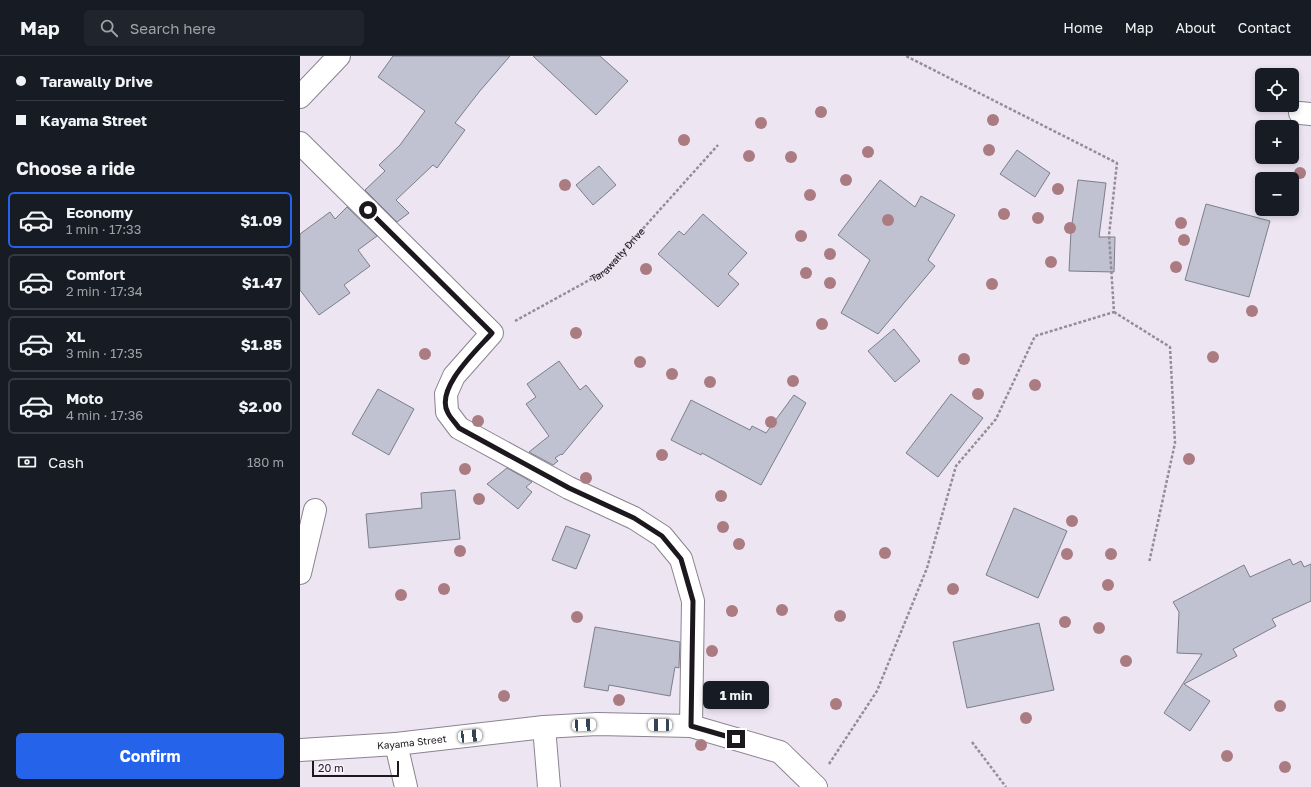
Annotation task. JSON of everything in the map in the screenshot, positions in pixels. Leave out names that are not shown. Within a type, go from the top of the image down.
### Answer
[{"type":"street","points":[[300,97],[339,56]]},
{"type":"street","points":[[300,142],[492,333],[454,376],[446,394],[447,412],[459,428],[569,488],[634,518],[662,536],[681,559],[693,601],[691,726]]},
{"type":"street","points":[[300,573],[315,510]]},
{"type":"street","name":"Kayama Street","points":[[300,750],[396,744],[544,727],[597,724],[691,726],[780,752],[815,787]]},
{"type":"street","points":[[544,727],[549,787]]},
{"type":"street","points":[[396,744],[406,787]]},
{"type":"path","points":[[906,56],[1117,163],[1109,235],[1114,312]]},
{"type":"path","name":"Tarawally Drive","points":[[492,333],[604,272],[718,145]]},
{"type":"path","points":[[815,787],[877,691],[927,568],[956,466],[996,419],[1035,336],[1114,312],[1170,347],[1175,443],[1149,563]]},
{"type":"path","points":[[972,742],[1006,787]]},
{"type":"building","points":[[393,56],[510,56],[455,123],[465,130],[437,168],[433,165],[396,200],[409,213],[397,222],[365,190],[385,171],[379,165],[400,145],[425,111],[378,77]]},
{"type":"building","points":[[533,56],[600,56],[628,81],[596,115]]},
{"type":"building","points":[[1017,150],[1050,173],[1035,197],[1000,174]]},
{"type":"building","points":[[599,166],[616,185],[593,205],[576,185]]},
{"type":"building","points":[[880,180],[915,207],[921,196],[955,215],[928,260],[935,266],[878,334],[841,313],[870,260],[838,235]]},
{"type":"building","points":[[1078,180],[1106,183],[1099,237],[1115,237],[1114,272],[1069,271],[1071,231]]},
{"type":"building","points":[[1206,204],[1270,221],[1249,297],[1185,280]]},
{"type":"building","points":[[347,207],[377,236],[358,250],[370,266],[344,285],[350,293],[319,315],[300,290],[300,234],[330,212],[335,219]]},
{"type":"building","points":[[703,214],[747,253],[728,274],[739,284],[718,307],[658,254],[679,231],[684,235]]},
{"type":"building","points":[[894,329],[920,361],[895,382],[868,351]]},
{"type":"building","points":[[559,361],[580,390],[586,385],[603,406],[562,455],[561,454],[555,458],[558,461],[553,465],[529,452],[549,436],[526,404],[536,397],[527,384]]},
{"type":"building","points":[[378,389],[414,409],[389,455],[352,434]]},
{"type":"building","points":[[951,394],[983,418],[938,477],[906,453]]},
{"type":"building","points":[[794,395],[806,403],[761,485],[702,453],[701,455],[671,440],[691,400],[750,430],[752,426],[766,433]]},
{"type":"building","points":[[507,468],[532,482],[526,487],[532,492],[518,509],[487,484]]},
{"type":"building","points":[[455,490],[460,539],[369,548],[366,514],[422,508],[421,493]]},
{"type":"building","points":[[1014,508],[1067,531],[1038,598],[986,575]]},
{"type":"building","points":[[566,526],[590,535],[576,569],[552,560]]},
{"type":"building","points":[[1290,559],[1293,565],[1301,561],[1304,567],[1311,564],[1311,601],[1272,619],[1276,626],[1233,649],[1237,656],[1184,684],[1210,701],[1190,731],[1164,713],[1202,654],[1177,653],[1179,612],[1173,602],[1244,565],[1250,577]]},
{"type":"building","points":[[1039,623],[1054,690],[967,708],[953,642]]},
{"type":"building","points":[[595,627],[680,642],[679,668],[675,667],[670,696],[609,685],[608,691],[584,687]]},
{"type":"route","points":[[368,210],[492,333],[454,376],[446,394],[447,412],[459,428],[569,488],[634,518],[662,536],[681,559],[693,601],[691,726],[736,739]]}]
